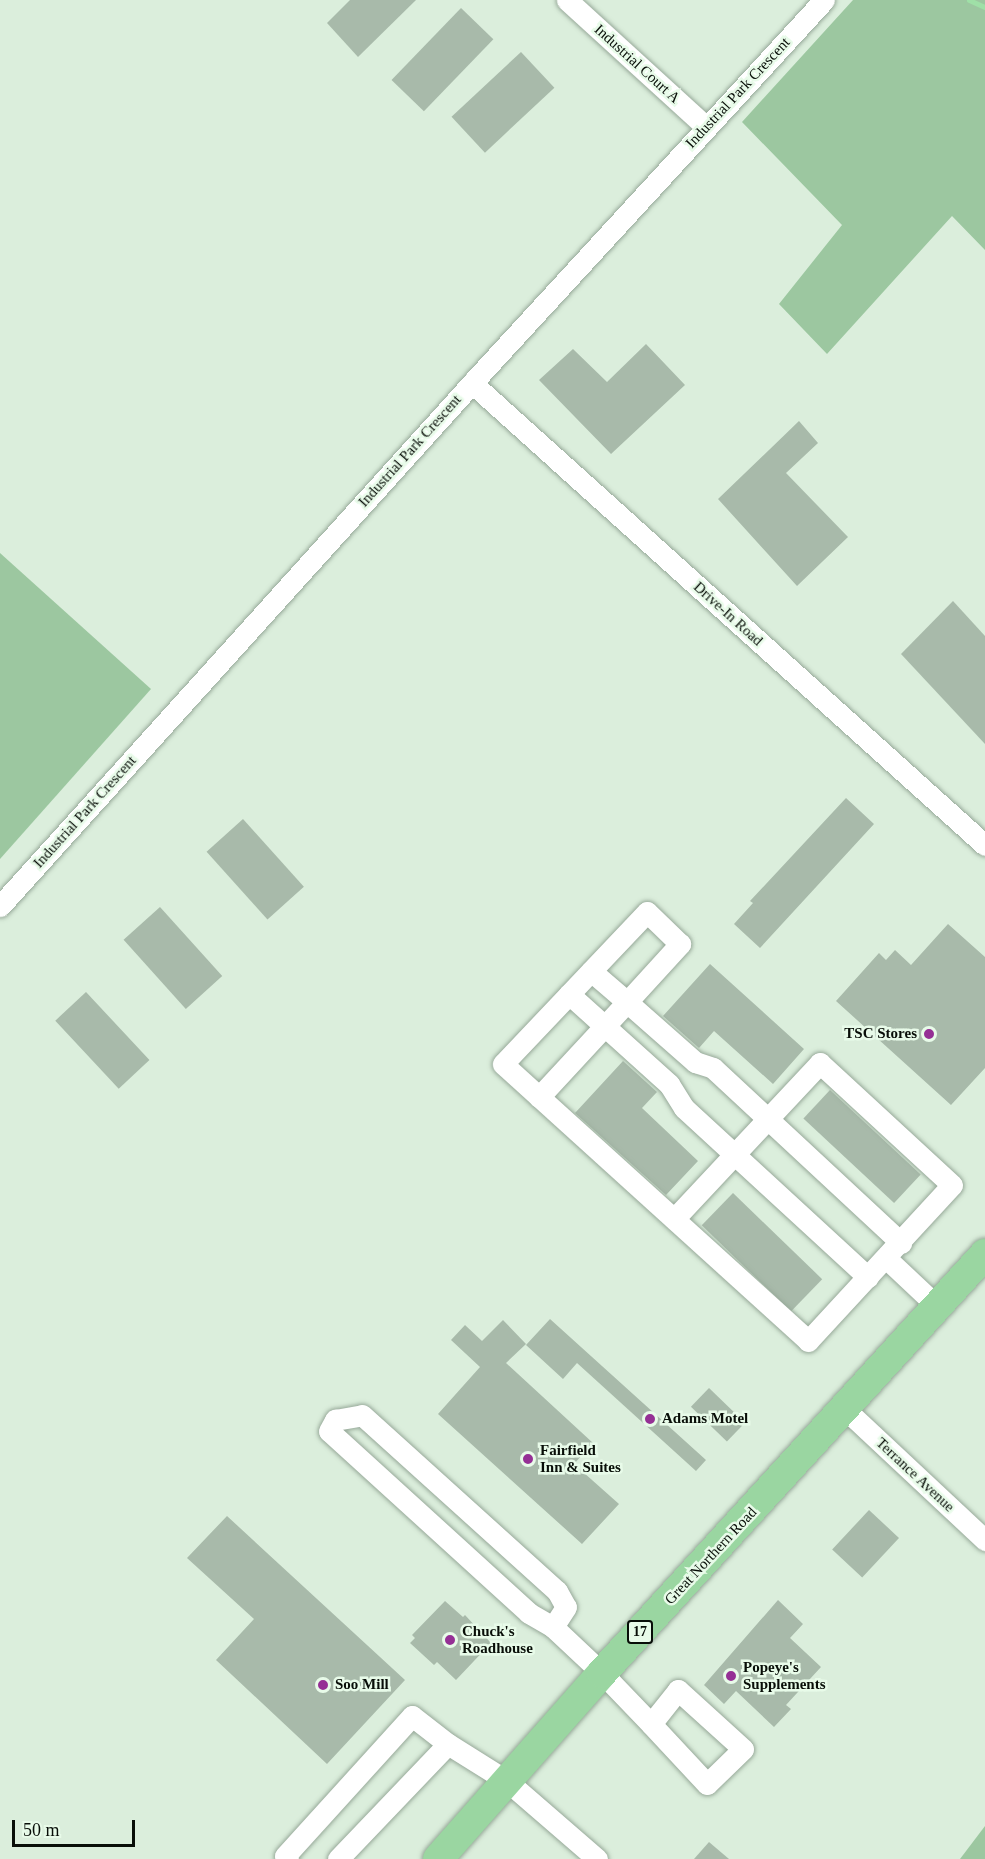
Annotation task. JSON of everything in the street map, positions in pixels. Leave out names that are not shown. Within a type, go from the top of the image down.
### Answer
[{"type":"highway","name":"Great Northern Road","points":[[441,1858],[603,1673],[985,1254]]},
{"type":"street","name":"Industrial Court A","points":[[567,0],[706,127]]},
{"type":"street","name":"Industrial Park Crescent","points":[[0,906],[472,383],[824,0]]},
{"type":"street","name":"Drive-In Road","points":[[472,383],[985,845]]},
{"type":"street","points":[[539,1097],[680,944],[646,912],[503,1064],[539,1097],[675,1218],[808,1341],[901,1243],[952,1185],[820,1063],[675,1218]]},
{"type":"street","points":[[591,970],[695,1062],[713,1068],[901,1243]]},
{"type":"street","points":[[569,994],[669,1084],[684,1108],[868,1277]]},
{"type":"street","points":[[885,1258],[938,1307]]},
{"type":"street","name":"Terrance Avenue","points":[[845,1409],[985,1540]]},
{"type":"street","points":[[553,1627],[566,1607],[557,1591],[362,1415],[336,1420],[329,1431],[529,1613],[553,1627],[603,1673],[651,1724]]},
{"type":"street","points":[[288,1859],[285,1856],[412,1716],[448,1744],[507,1781],[597,1859]]},
{"type":"street","points":[[338,1859],[448,1744]]},
{"type":"green space","points":[[853,0],[985,0],[985,250],[952,216],[827,354],[779,304],[842,225],[742,122]]},
{"type":"green space","points":[[0,553],[151,689],[0,859]]},
{"type":"green space","points":[[985,1826],[985,1859],[960,1859]]},
{"type":"building","points":[[350,0],[416,0],[358,57],[327,23]]},
{"type":"building","points":[[461,8],[493,39],[424,111],[392,80]]},
{"type":"building","points":[[521,52],[554,88],[485,153],[452,117]]},
{"type":"building","points":[[646,344],[685,385],[611,454],[539,380],[573,349],[607,382]]},
{"type":"building","points":[[799,421],[818,443],[786,473],[848,537],[797,586],[718,499]]},
{"type":"building","points":[[953,601],[985,636],[985,744],[901,654]]},
{"type":"building","points":[[846,798],[874,824],[760,948],[734,924],[753,903],[750,901]]},
{"type":"building","points":[[243,819],[304,887],[267,919],[207,852]]},
{"type":"building","points":[[160,907],[222,976],[186,1009],[124,940]]},
{"type":"building","name":"TSC Stores","points":[[948,924],[985,957],[985,1068],[951,1105],[836,1001],[879,953],[886,960],[895,950],[911,965]]},
{"type":"building","points":[[710,964],[804,1049],[773,1084],[714,1031],[699,1048],[663,1016]]},
{"type":"building","points":[[86,992],[149,1060],[119,1089],[55,1021]]},
{"type":"building","points":[[623,1061],[657,1092],[642,1108],[698,1161],[666,1195],[575,1113]]},
{"type":"building","points":[[830,1090],[921,1175],[894,1203],[803,1119]]},
{"type":"building","points":[[733,1193],[822,1279],[791,1312],[702,1225]]},
{"type":"building","name":"Adams Motel","points":[[550,1319],[706,1460],[696,1471],[577,1363],[563,1379],[526,1345]]},
{"type":"building","name":"Fairfield Inn & Suites","points":[[503,1320],[526,1344],[506,1363],[593,1443],[574,1464],[619,1504],[582,1544],[438,1414],[480,1367],[451,1340],[465,1325],[482,1341]]},
{"type":"building","points":[[709,1388],[745,1423],[727,1441],[691,1407]]},
{"type":"building","points":[[869,1510],[899,1538],[862,1577],[832,1549]]},
{"type":"building","points":[[227,1516],[405,1680],[327,1764],[216,1660],[254,1619],[187,1558]]},
{"type":"building","points":[[778,1600],[803,1624],[790,1638],[821,1667],[786,1705],[791,1709],[774,1727],[736,1691],[724,1704],[704,1685]]},
{"type":"building","name":"Chuck's Roadhouse","points":[[445,1601],[463,1617],[465,1615],[491,1643],[456,1680],[437,1662],[434,1665],[410,1643],[415,1638],[412,1635]]},
{"type":"building","points":[[709,1842],[729,1859],[694,1859]]},
{"type":"waterway","points":[[969,0],[985,7]]},
{"type":"place","name":"TSC Stores","points":[[929,1034]]},
{"type":"place","name":"Adams Motel","points":[[650,1419]]},
{"type":"place","name":"Fairfield Inn & Suites","points":[[528,1459]]},
{"type":"place","name":"Chuck's Roadhouse","points":[[450,1640]]},
{"type":"place","name":"Popeye's Supplements","points":[[731,1676]]},
{"type":"place","name":"Soo Mill","points":[[323,1685]]}]
